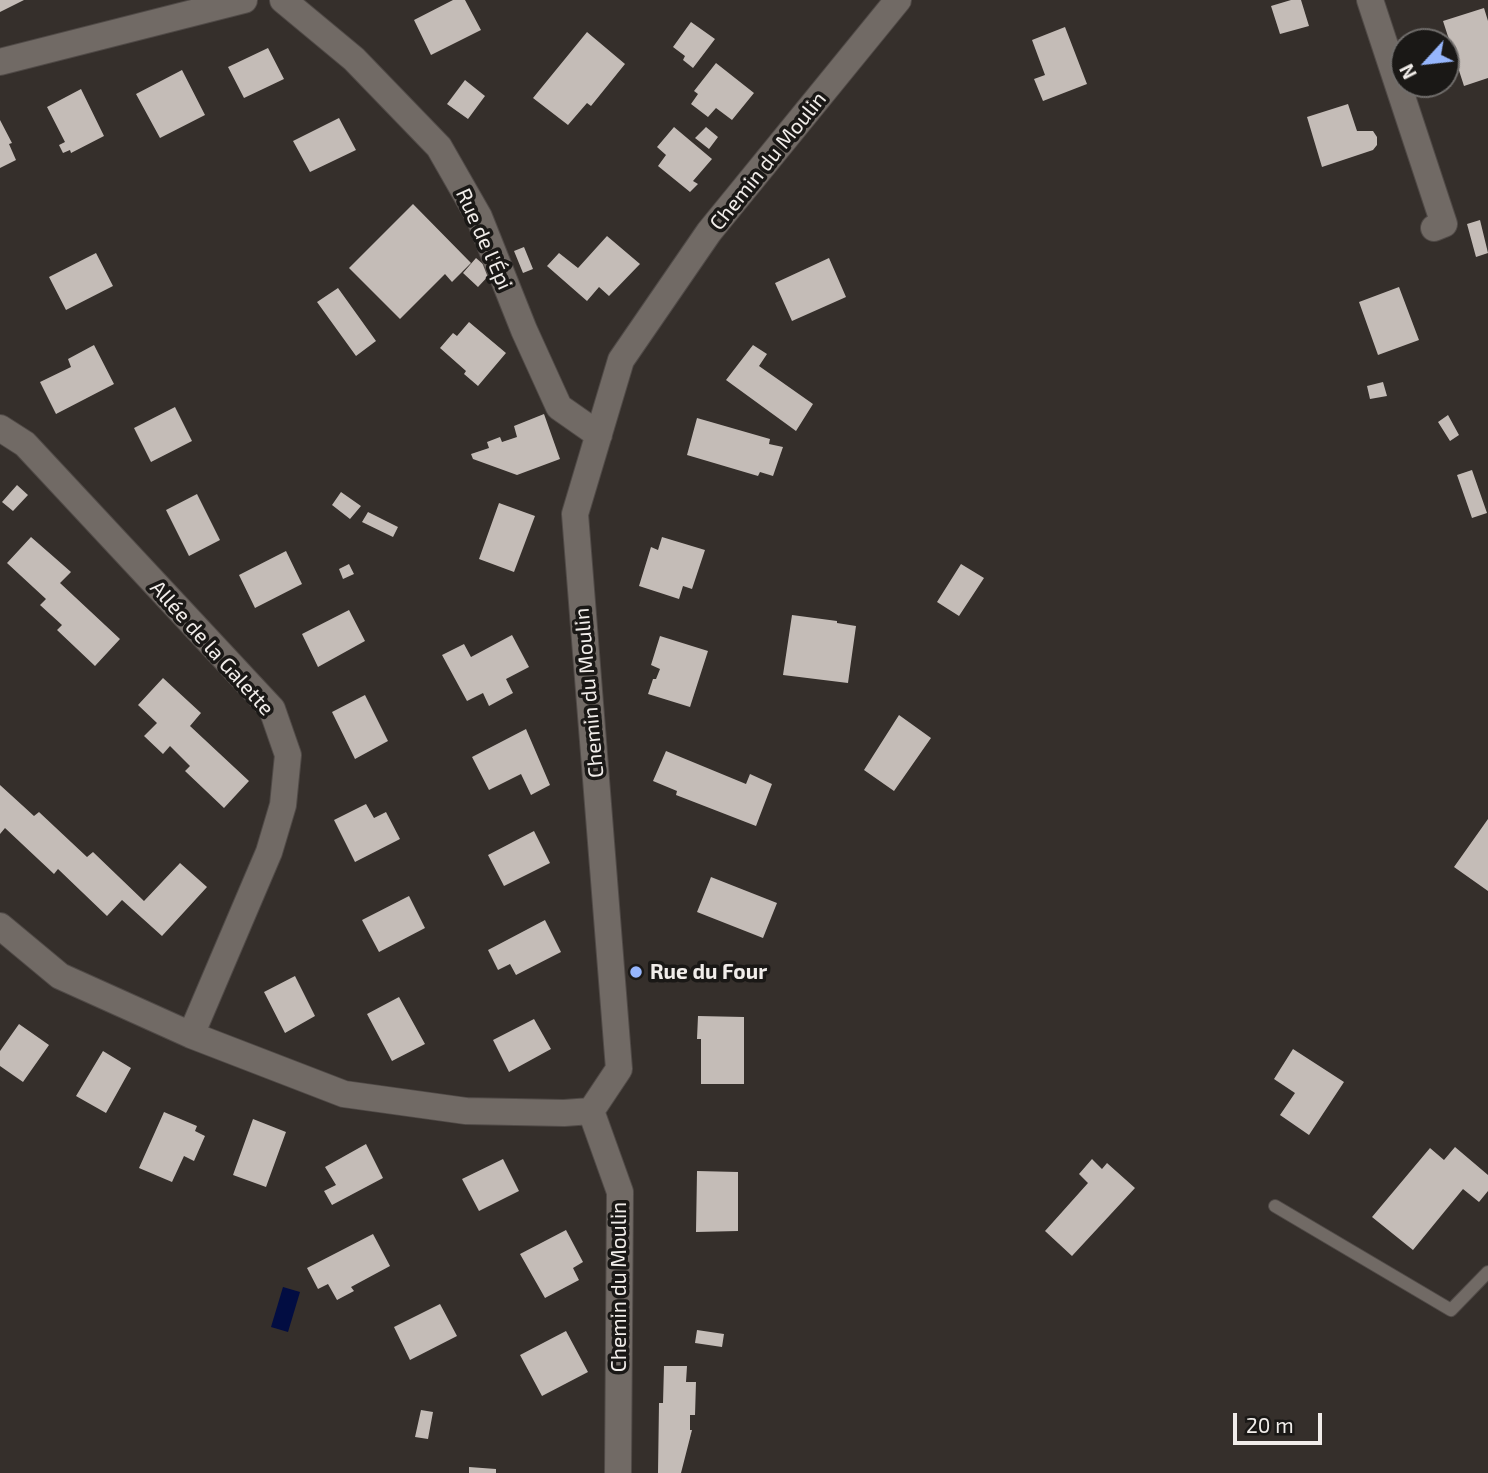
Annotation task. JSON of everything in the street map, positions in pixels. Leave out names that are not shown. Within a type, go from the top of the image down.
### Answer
[{"type":"street","points":[[0,62],[244,0]]},
{"type":"street","name":"Rue de l'Épi","points":[[283,0],[354,59],[439,148],[479,217],[524,330],[559,407],[599,435]]},
{"type":"street","name":"Chemin du Moulin","points":[[618,1473],[620,1192],[590,1111],[619,1069],[575,514],[621,360],[709,232],[898,0]]},
{"type":"street","points":[[1370,0],[1444,224],[1434,228]]},
{"type":"street","name":"Allée de la Galette","points":[[0,428],[25,444],[272,709],[288,755],[283,805],[269,852],[191,1035]]},
{"type":"street","points":[[0,926],[60,976],[191,1035],[344,1094],[467,1111],[590,1111]]},
{"type":"lane","points":[[1275,1206],[1451,1310],[1488,1272]]},
{"type":"shaded area","points":[[283,1287],[300,1292],[288,1332],[271,1327]]},
{"type":"building","points":[[0,0],[24,0],[0,12]]},
{"type":"building","points":[[453,0],[465,0],[481,30],[431,55],[414,20]]},
{"type":"building","points":[[1301,0],[1309,26],[1280,34],[1271,6]]},
{"type":"building","points":[[1484,8],[1488,21],[1488,78],[1464,86],[1460,74],[1460,28],[1445,28],[1443,21]]},
{"type":"building","points":[[691,22],[715,39],[693,68],[683,60],[685,56],[673,47]]},
{"type":"building","points":[[1065,27],[1087,84],[1043,101],[1034,79],[1045,75],[1032,40]]},
{"type":"building","points":[[587,32],[625,64],[591,106],[587,103],[568,125],[533,98]]},
{"type":"building","points":[[268,48],[284,79],[244,98],[228,67]]},
{"type":"building","points":[[716,63],[754,93],[732,120],[716,108],[708,117],[691,104],[698,94],[694,91]]},
{"type":"building","points":[[182,70],[205,115],[160,138],[136,94]]},
{"type":"building","points":[[465,80],[485,96],[468,119],[447,104]]},
{"type":"building","points":[[81,89],[104,136],[71,153],[70,150],[63,153],[59,145],[65,142],[47,107]]},
{"type":"building","points":[[1348,104],[1357,131],[1373,131],[1377,137],[1377,145],[1373,150],[1322,167],[1307,117]]},
{"type":"building","points":[[339,118],[356,150],[310,172],[293,141]]},
{"type":"building","points":[[0,120],[12,143],[9,144],[16,160],[0,168]]},
{"type":"building","points":[[674,127],[712,159],[693,181],[698,184],[690,192],[658,166],[666,155],[657,147]]},
{"type":"building","points":[[706,127],[718,137],[709,149],[695,138]]},
{"type":"building","points":[[413,204],[471,263],[452,282],[445,274],[400,319],[349,268]]},
{"type":"building","points":[[1480,220],[1488,253],[1476,257],[1467,224]]},
{"type":"building","points":[[607,236],[640,264],[609,296],[599,287],[587,301],[547,266],[559,253],[578,268]]},
{"type":"building","points":[[524,247],[533,269],[523,273],[514,251]]},
{"type":"building","points":[[96,253],[113,286],[66,310],[49,277]]},
{"type":"building","points":[[476,258],[492,272],[478,287],[463,273]]},
{"type":"building","points":[[829,258],[846,297],[792,321],[775,283]]},
{"type":"building","points":[[1399,287],[1419,340],[1378,355],[1359,302]]},
{"type":"building","points":[[338,288],[376,341],[356,356],[317,302]]},
{"type":"building","points":[[469,322],[506,353],[478,386],[464,374],[466,371],[440,348],[453,333],[457,336]]},
{"type":"building","points":[[94,345],[114,384],[56,414],[40,382],[71,367],[68,359]]},
{"type":"building","points":[[753,345],[767,354],[759,366],[813,404],[796,431],[726,380]]},
{"type":"building","points":[[1383,382],[1387,396],[1370,399],[1367,386]]},
{"type":"building","points":[[175,407],[192,441],[151,462],[134,428]]},
{"type":"building","points":[[544,414],[560,459],[517,475],[473,459],[471,454],[489,448],[487,442],[500,437],[502,442],[517,437],[514,426]]},
{"type":"building","points":[[1448,415],[1459,435],[1450,441],[1438,422]]},
{"type":"building","points":[[697,418],[770,439],[769,444],[783,447],[773,476],[760,472],[758,476],[687,455]]},
{"type":"building","points":[[1472,470],[1487,513],[1472,518],[1457,475]]},
{"type":"building","points":[[17,485],[28,495],[13,511],[2,502]]},
{"type":"building","points":[[341,492],[361,506],[350,519],[332,505]]},
{"type":"building","points":[[197,494],[220,540],[189,556],[166,510]]},
{"type":"building","points":[[499,503],[535,516],[514,572],[479,559]]},
{"type":"building","points":[[368,512],[398,527],[393,537],[362,522]]},
{"type":"building","points":[[31,537],[71,572],[60,583],[120,639],[95,666],[57,630],[62,625],[40,605],[46,599],[7,563]]},
{"type":"building","points":[[662,537],[705,550],[692,589],[683,586],[679,599],[639,586],[651,547],[658,550]]},
{"type":"building","points":[[286,551],[302,584],[255,608],[239,575]]},
{"type":"building","points":[[349,564],[354,574],[343,579],[339,569]]},
{"type":"building","points":[[961,564],[984,578],[959,616],[937,602]]},
{"type":"building","points":[[349,610],[365,641],[318,667],[302,634]]},
{"type":"building","points":[[792,615],[856,626],[848,683],[783,675]]},
{"type":"building","points":[[512,635],[529,667],[506,679],[513,693],[489,706],[483,693],[467,701],[442,655],[464,644],[471,657]]},
{"type":"building","points":[[660,636],[708,651],[690,707],[648,694],[660,669],[651,665]]},
{"type":"building","points":[[163,678],[201,713],[190,726],[249,781],[224,808],[185,771],[190,766],[170,746],[163,754],[144,736],[157,723],[138,705]]},
{"type":"building","points":[[365,695],[388,741],[355,759],[332,712]]},
{"type":"building","points":[[899,715],[931,738],[894,791],[864,770]]},
{"type":"building","points":[[526,729],[550,785],[531,795],[521,774],[489,790],[472,757]]},
{"type":"building","points":[[666,751],[746,784],[750,774],[772,784],[756,826],[676,795],[677,791],[653,781]]},
{"type":"building","points":[[0,785],[34,816],[39,812],[87,857],[93,852],[144,901],[180,863],[207,887],[162,936],[122,900],[107,916],[58,869],[54,874],[5,828],[0,834]]},
{"type":"building","points":[[366,804],[374,818],[386,812],[400,839],[355,862],[334,820]]},
{"type":"building","points":[[1488,819],[1488,891],[1454,867]]},
{"type":"building","points":[[534,831],[550,863],[504,886],[488,855]]},
{"type":"building","points":[[711,877],[777,903],[763,938],[697,912]]},
{"type":"building","points":[[409,896],[425,928],[379,952],[362,920]]},
{"type":"building","points":[[545,920],[561,952],[516,975],[510,964],[498,970],[488,950]]},
{"type":"building","points":[[295,976],[315,1016],[285,1033],[264,992]]},
{"type":"building","points":[[399,997],[425,1044],[392,1061],[367,1014]]},
{"type":"building","points":[[698,1016],[744,1017],[744,1084],[701,1084]]},
{"type":"building","points":[[534,1019],[551,1049],[509,1072],[493,1040]]},
{"type":"building","points":[[19,1024],[49,1045],[23,1082],[0,1066],[0,1051]]},
{"type":"building","points":[[1293,1049],[1344,1082],[1309,1135],[1280,1115],[1295,1093],[1274,1079]]},
{"type":"building","points":[[103,1051],[131,1068],[106,1113],[76,1096]]},
{"type":"building","points":[[164,1112],[197,1126],[195,1131],[205,1136],[194,1161],[184,1156],[172,1182],[139,1168]]},
{"type":"building","points":[[253,1119],[286,1132],[266,1187],[233,1175]]},
{"type":"building","points":[[366,1144],[383,1178],[332,1205],[324,1191],[336,1185],[325,1167]]},
{"type":"building","points":[[1455,1147],[1488,1175],[1488,1191],[1479,1202],[1463,1189],[1413,1250],[1372,1217],[1430,1148],[1444,1160]]},
{"type":"building","points":[[503,1159],[519,1191],[479,1211],[462,1179]]},
{"type":"building","points":[[1092,1159],[1102,1169],[1107,1163],[1135,1188],[1072,1256],[1045,1231],[1088,1183],[1079,1174]]},
{"type":"building","points":[[697,1171],[738,1172],[738,1231],[696,1232]]},
{"type":"building","points":[[566,1230],[583,1262],[573,1268],[579,1280],[545,1298],[520,1254]]},
{"type":"building","points":[[373,1234],[390,1266],[351,1287],[354,1291],[337,1300],[328,1284],[318,1289],[307,1268]]},
{"type":"building","points":[[440,1304],[457,1336],[410,1360],[394,1327]]},
{"type":"building","points":[[697,1330],[724,1334],[722,1347],[695,1343]]},
{"type":"building","points":[[566,1331],[588,1372],[542,1396],[520,1355]]},
{"type":"building","points":[[664,1366],[687,1366],[686,1382],[696,1382],[695,1415],[690,1415],[692,1430],[681,1473],[658,1473],[659,1403],[663,1403]]},
{"type":"building","points":[[421,1410],[433,1412],[428,1439],[415,1437]]},
{"type":"building","points":[[469,1467],[496,1469],[496,1473],[469,1473]]},
{"type":"place","name":"Rue du Four","points":[[636,972]]}]
